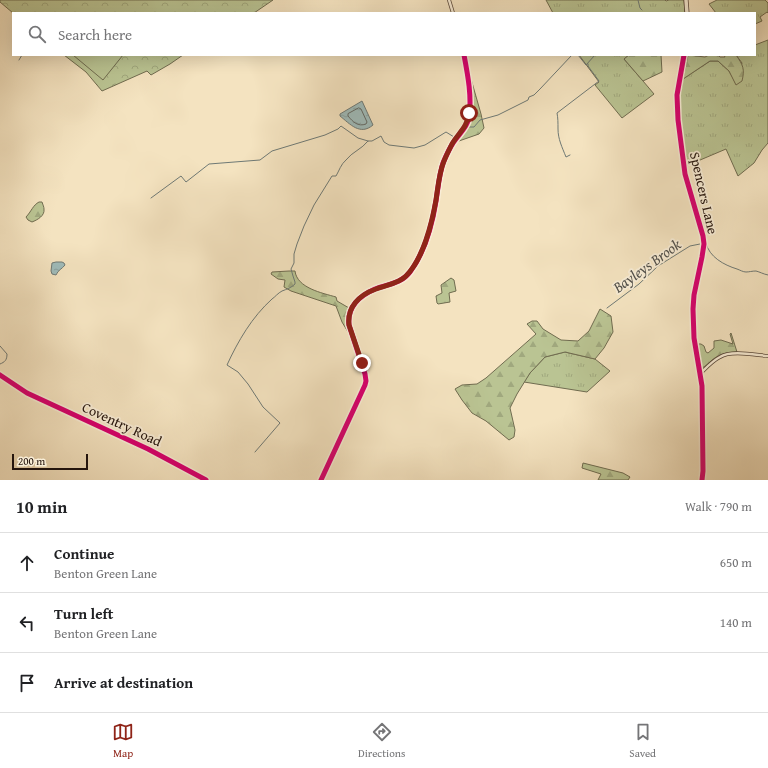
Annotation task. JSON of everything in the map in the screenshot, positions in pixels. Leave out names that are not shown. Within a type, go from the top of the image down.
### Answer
[{"type":"street","points":[[449,0],[453,12]]},
{"type":"street","points":[[686,0],[687,12]]},
{"type":"street","points":[[321,480],[366,381],[364,369],[349,325],[348,319],[350,312],[356,302],[364,295],[398,282],[406,277],[420,254],[430,228],[443,163],[451,145],[468,121],[470,98],[469,81],[464,56]]},
{"type":"street","name":"Spencers Lane","points":[[684,56],[677,95],[678,120],[684,174],[703,236],[704,244],[694,295],[693,309],[694,338],[702,386],[702,480]]},
{"type":"street","points":[[700,374],[720,356],[731,354],[768,356]]},
{"type":"street","name":"Coventry Road","points":[[0,375],[26,392],[148,449],[206,480]]},
{"type":"green space","points":[[0,0],[273,0],[255,12],[12,12],[0,2]]},
{"type":"green space","points":[[546,0],[684,0],[685,12],[552,12]]},
{"type":"green space","points":[[717,0],[765,0],[768,3],[768,13],[767,12],[760,17],[762,21],[756,24],[756,12],[715,12],[709,4]]},
{"type":"green space","points":[[768,40],[768,143],[754,163],[738,176],[726,149],[686,166],[681,123],[680,97],[683,79],[710,61],[718,61],[729,71],[736,84],[742,63],[737,56],[756,56],[756,45]]},
{"type":"green space","points":[[65,56],[182,56],[151,75],[147,71],[102,91],[86,72]]},
{"type":"green space","points":[[74,56],[122,56],[103,80]]},
{"type":"green space","points":[[580,56],[628,56],[624,59],[654,94],[622,118],[595,85],[599,82]]},
{"type":"green space","points":[[628,56],[661,56],[662,72],[643,81],[624,59]]},
{"type":"green space","points":[[688,56],[737,56],[743,67],[742,81],[736,85],[729,71],[718,61],[710,61],[683,79]]},
{"type":"green space","points":[[471,79],[484,128],[479,134],[456,142],[472,121]]},
{"type":"green space","points":[[39,202],[42,202],[44,208],[43,214],[32,222],[26,217]]},
{"type":"green space","points":[[295,271],[300,282],[305,286],[336,297],[337,301],[349,308],[347,321],[351,337],[342,322],[336,306],[291,291],[284,287],[285,280],[278,279],[271,274],[272,272]]},
{"type":"green space","points":[[451,278],[454,280],[456,291],[449,293],[450,302],[438,304],[436,296],[442,293],[441,285]]},
{"type":"green space","points":[[600,309],[611,316],[613,332],[604,348],[595,359],[565,352],[545,357],[530,373],[510,408],[515,430],[514,437],[509,440],[486,421],[472,413],[455,389],[462,385],[477,384],[486,378],[536,334],[527,324],[532,321],[537,321],[543,329],[561,340],[578,341],[589,331]]},
{"type":"green space","points":[[731,333],[737,352],[718,356],[702,368],[698,344],[704,346],[706,352],[708,353],[714,348],[714,341],[721,340],[733,344]]},
{"type":"green space","points":[[565,352],[595,359],[610,371],[587,392],[524,382],[545,357]]},
{"type":"green space","points":[[583,463],[623,473],[630,477],[628,480],[598,480],[601,474],[582,468]]},
{"type":"water","points":[[362,101],[373,125],[368,128],[359,129],[351,125],[340,116],[340,114]]},
{"type":"water","points":[[62,262],[65,265],[56,275],[52,274],[51,271],[52,263]]},
{"type":"waterway","points":[[638,0],[642,10]]},
{"type":"waterway","points":[[19,60],[21,56]]},
{"type":"waterway","points":[[457,140],[468,127],[474,127],[480,120],[498,115],[528,100],[529,97],[534,95],[571,56]]},
{"type":"waterway","points":[[579,56],[586,65],[594,56]]},
{"type":"waterway","points":[[570,155],[566,157],[560,143],[557,113],[599,81],[588,64]]},
{"type":"waterway","points":[[151,198],[181,176],[186,182],[209,164],[260,160],[272,151],[325,135],[341,126],[358,138],[368,141]]},
{"type":"waterway","points":[[255,452],[280,423],[263,407],[238,372],[227,365],[252,321],[279,293],[295,284],[291,269],[294,263],[294,254],[297,244],[314,205],[332,176],[336,176],[344,162],[368,141],[372,141],[381,136],[384,142],[389,145],[414,148],[425,145],[446,132],[454,137]]},
{"type":"waterway","name":"Bayleys Brook","points":[[706,243],[710,252],[718,260],[727,265],[744,272],[756,271],[768,275]]},
{"type":"waterway","name":"Bayleys Brook","points":[[607,308],[639,284],[658,266],[690,246],[700,244]]},
{"type":"waterway","points":[[0,346],[7,354],[7,358],[0,364]]},
{"type":"cycle path","points":[[321,480],[366,381],[349,325],[350,313],[355,303],[364,295],[375,289],[403,279],[410,272],[424,247],[432,220],[443,163],[452,145],[468,122],[469,118],[470,94],[464,56]]},
{"type":"cycle path","points":[[684,56],[677,95],[678,120],[685,174],[704,244],[694,295],[693,309],[694,338],[702,386],[702,480]]},
{"type":"cycle path","points":[[0,375],[27,393],[148,449],[206,480]]},
{"type":"route","points":[[362,363],[349,325],[348,319],[352,306],[364,295],[398,282],[406,277],[414,266],[430,228],[443,163],[451,145],[465,127],[468,121],[469,113]]}]
